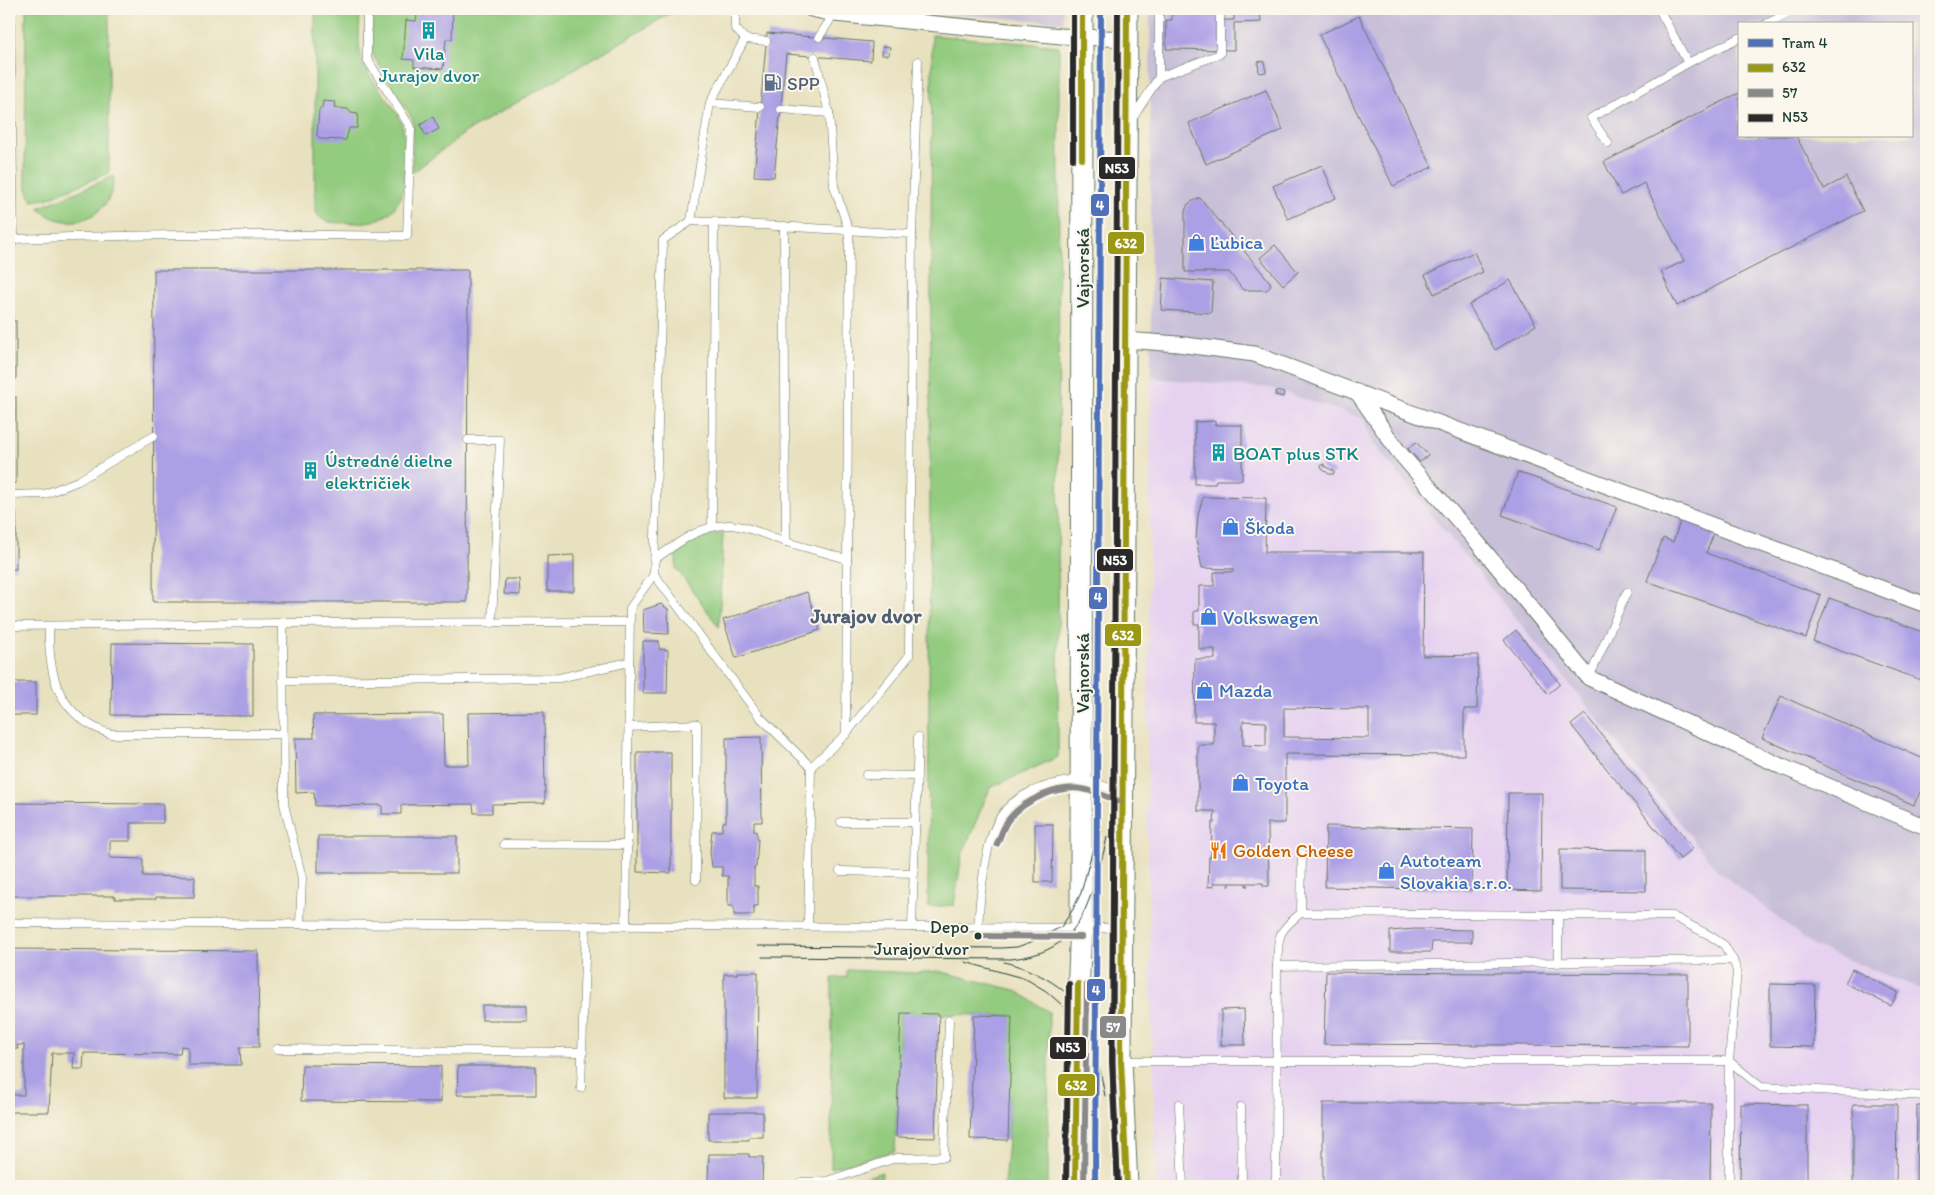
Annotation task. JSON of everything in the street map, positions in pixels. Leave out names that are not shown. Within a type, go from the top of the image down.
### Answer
[{"type":"main road","name":"Vajnorská","points":[[1075,1186],[1077,1025],[1081,928],[1082,9]]},
{"type":"main road","points":[[1127,9],[1121,1061],[1127,1186]]},
{"type":"street","points":[[811,9],[834,14],[1082,37],[1127,39]]},
{"type":"street","points":[[1125,340],[1178,344],[1254,354],[1332,385],[1357,392],[1926,604]]},
{"type":"street","points":[[1357,392],[1398,451],[1477,542],[1589,678],[1783,767],[1921,824],[1926,822]]},
{"type":"lane","points":[[9,251],[14,239],[10,9]]},
{"type":"lane","points":[[14,239],[125,235],[306,234],[407,236],[411,128],[367,59],[368,9]]},
{"type":"lane","points":[[734,9],[735,28],[745,39],[766,42]]},
{"type":"lane","points":[[1127,126],[1159,77],[1159,9]]},
{"type":"lane","points":[[1159,77],[1220,54],[1220,9]]},
{"type":"lane","points":[[1659,9],[1688,63]]},
{"type":"lane","points":[[1770,22],[1796,9]]},
{"type":"lane","points":[[819,37],[834,14]]},
{"type":"lane","points":[[1608,143],[1591,118],[1688,63],[1738,38]]},
{"type":"lane","points":[[691,221],[710,103],[745,39]]},
{"type":"lane","points":[[815,56],[829,113],[834,186],[849,231],[846,734]]},
{"type":"lane","points":[[808,926],[811,767],[846,734],[909,656],[912,234],[918,60]]},
{"type":"lane","points":[[710,103],[760,107]]},
{"type":"lane","points":[[781,109],[829,113]]},
{"type":"lane","points":[[626,925],[629,622],[630,608],[654,574],[663,240],[691,221],[912,234]]},
{"type":"lane","points":[[712,526],[714,221]]},
{"type":"lane","points":[[784,226],[786,542]]},
{"type":"lane","points":[[9,495],[44,494],[78,481],[154,436]]},
{"type":"lane","points":[[468,440],[500,440],[492,623]]},
{"type":"lane","points":[[654,560],[677,542],[712,526],[732,525],[847,559]]},
{"type":"lane","points":[[654,574],[760,717],[811,767]]},
{"type":"lane","points":[[1589,678],[1626,592]]},
{"type":"lane","points":[[9,626],[629,622]]},
{"type":"lane","points":[[283,623],[282,734],[284,804],[302,878],[300,924]]},
{"type":"lane","points":[[48,626],[49,661],[58,690],[85,722],[99,730],[111,734],[282,734]]},
{"type":"lane","points":[[283,681],[559,678],[629,662]]},
{"type":"lane","points":[[629,727],[697,724],[696,880]]},
{"type":"lane","points":[[912,927],[918,736]]},
{"type":"lane","points":[[866,775],[917,776]]},
{"type":"lane","points":[[978,927],[979,907],[989,840],[1001,815],[1016,800],[1038,788],[1066,781],[1081,780],[1122,793]]},
{"type":"lane","points":[[841,822],[915,822]]},
{"type":"lane","points":[[504,844],[628,845]]},
{"type":"lane","points":[[1301,913],[1302,853]]},
{"type":"lane","points":[[840,871],[914,873]]},
{"type":"lane","points":[[1276,1186],[1279,935],[1283,928],[1301,913],[1672,916],[1710,935],[1724,945],[1737,971],[1729,1061],[1729,1186]]},
{"type":"lane","points":[[1558,915],[1558,964]]},
{"type":"lane","points":[[9,923],[1123,928]]},
{"type":"lane","points":[[582,1088],[586,925]]},
{"type":"lane","points":[[1278,966],[1558,964],[1733,960]]},
{"type":"lane","points":[[801,1182],[827,1181],[896,1158],[944,1157],[949,1020]]},
{"type":"lane","points":[[277,1049],[582,1052]]},
{"type":"lane","points":[[1121,1061],[1729,1061],[1761,1087],[1926,1096]]},
{"type":"lane","points":[[1179,1104],[1183,1186]]},
{"type":"lane","points":[[1240,1107],[1242,1186]]},
{"type":"shaded area","points":[[870,9],[1063,9],[1063,22]]},
{"type":"shaded area","points":[[1150,9],[1926,9],[1926,991],[1815,947],[1718,871],[1589,708],[1372,442],[1364,419],[1271,388],[1151,378]]},
{"type":"shaded area","points":[[1151,378],[1271,388],[1364,419],[1372,442],[1589,708],[1718,871],[1815,947],[1926,991],[1926,1186],[1156,1186],[1147,824]]},
{"type":"green space","points":[[26,9],[109,9],[109,173],[46,199],[32,201],[25,178]]},
{"type":"green space","points":[[315,9],[360,9],[359,45],[364,65],[372,80],[397,114],[403,127],[405,154],[403,190],[394,208],[387,215],[378,219],[351,223],[330,222],[321,219],[315,210]]},
{"type":"green space","points":[[367,9],[678,9],[466,132],[412,173],[413,120],[366,44]]},
{"type":"green space","points":[[932,35],[1059,46],[1058,757],[990,788],[962,855],[954,905],[928,907]]},
{"type":"green space","points":[[114,176],[112,190],[106,202],[98,212],[87,218],[63,221],[50,216],[38,208]]},
{"type":"green space","points":[[723,533],[719,627],[676,568],[676,555],[689,541]]},
{"type":"green space","points":[[847,970],[915,973],[938,971],[1015,990],[1049,1012],[1048,1186],[1004,1186],[1008,1140],[1011,1016],[901,1013],[895,1151],[831,1168],[832,978],[847,977]]},
{"type":"green space","points":[[882,1172],[881,1186],[839,1186]]},
{"type":"building","name":"Vila Jurajov dvor","points":[[418,9],[453,9],[452,39],[446,39],[443,69],[414,67],[414,60],[403,59],[406,20],[416,21]]},
{"type":"building","points":[[1172,9],[1219,9],[1219,20],[1234,20],[1234,9],[1260,9],[1261,22],[1234,23],[1234,50],[1166,49],[1166,20],[1172,20]]},
{"type":"building","points":[[1359,16],[1432,167],[1393,186],[1319,35]]},
{"type":"building","name":"SPP","points":[[767,33],[872,42],[871,61],[786,54],[774,177],[754,176]]},
{"type":"building","points":[[883,46],[890,47],[889,55],[882,55]]},
{"type":"building","points":[[1264,61],[1266,72],[1259,73],[1258,62]]},
{"type":"building","points":[[1266,90],[1283,130],[1206,164],[1189,123]]},
{"type":"building","points":[[1738,94],[1738,138],[1797,138],[1824,189],[1846,177],[1863,211],[1677,306],[1661,272],[1684,261],[1644,183],[1621,195],[1604,162]]},
{"type":"building","points":[[323,101],[335,102],[334,108],[348,109],[351,113],[358,114],[357,128],[349,128],[346,140],[320,139],[317,135],[319,110],[322,108]]},
{"type":"building","points":[[433,117],[439,129],[426,136],[420,125]]},
{"type":"building","points":[[1322,165],[1336,198],[1288,219],[1273,186]]},
{"type":"building","points":[[1200,198],[1270,282],[1271,286],[1267,290],[1243,290],[1229,272],[1185,272],[1185,211],[1188,204]]},
{"type":"building","points":[[1275,245],[1298,272],[1283,285],[1260,258]]},
{"type":"building","points":[[1474,252],[1483,272],[1434,294],[1425,275]]},
{"type":"building","name":"Ústredné dielne električiek","points":[[154,270],[468,270],[467,602],[153,602]]},
{"type":"building","points":[[1163,278],[1213,282],[1211,313],[1161,310]]},
{"type":"building","points":[[1510,280],[1536,325],[1495,350],[1469,305]]},
{"type":"building","points":[[9,321],[16,321],[16,379],[9,379]]},
{"type":"building","points":[[1276,391],[1284,393],[1283,397],[1275,395]]},
{"type":"building","points":[[9,397],[16,397],[16,483],[9,483]]},
{"type":"building","name":"BOAT plus STK","points":[[1215,421],[1215,425],[1242,425],[1242,480],[1216,480],[1215,484],[1195,484],[1195,422]]},
{"type":"building","points":[[1416,442],[1428,455],[1420,462],[1408,449]]},
{"type":"building","points":[[1324,464],[1324,466],[1334,471],[1334,474],[1329,474],[1322,469],[1321,465]]},
{"type":"building","points":[[1518,472],[1617,507],[1599,550],[1502,515]]},
{"type":"building","points":[[1203,497],[1266,498],[1265,552],[1424,552],[1423,656],[1478,655],[1477,709],[1464,709],[1464,755],[1285,754],[1285,823],[1268,823],[1269,886],[1263,886],[1263,883],[1247,883],[1248,886],[1246,886],[1246,883],[1230,883],[1230,886],[1228,886],[1229,883],[1213,883],[1214,886],[1208,887],[1212,823],[1214,823],[1215,811],[1198,811],[1198,745],[1214,745],[1214,722],[1194,722],[1195,659],[1215,659],[1215,649],[1199,649],[1199,624],[1194,624],[1194,611],[1199,611],[1199,586],[1214,586],[1214,572],[1233,572],[1233,569],[1202,568],[1196,539],[1198,515]],"holes":[[[1284,708],[1369,709],[1369,738],[1284,737]],[[1243,721],[1266,722],[1266,746],[1243,745]]]},
{"type":"building","points":[[9,512],[16,512],[16,569],[9,569]]},
{"type":"building","points":[[1681,519],[1715,531],[1706,553],[1821,595],[1806,638],[1647,581],[1663,538],[1673,542]]},
{"type":"building","points":[[574,555],[574,591],[547,591],[547,556]]},
{"type":"building","points":[[505,579],[519,579],[520,595],[504,594]]},
{"type":"building","points":[[807,592],[820,630],[736,658],[723,620]]},
{"type":"building","points":[[1829,598],[1926,633],[1926,665],[1921,680],[1813,641]]},
{"type":"building","points":[[661,604],[668,609],[669,634],[644,633],[643,610]]},
{"type":"building","points":[[1516,630],[1560,684],[1548,694],[1504,640]]},
{"type":"building","points":[[643,641],[659,641],[659,649],[668,650],[667,693],[643,693]]},
{"type":"building","points":[[112,643],[253,644],[253,716],[111,715]]},
{"type":"building","points":[[9,682],[36,682],[36,715],[9,715]]},
{"type":"building","points":[[1781,696],[1926,760],[1926,779],[1914,805],[1762,738]]},
{"type":"building","points":[[544,712],[545,803],[492,804],[492,813],[474,813],[473,804],[401,805],[401,814],[382,814],[382,805],[315,806],[314,792],[296,793],[295,738],[314,738],[313,715],[443,714],[444,765],[469,765],[468,713]]},
{"type":"building","points":[[1585,714],[1693,848],[1683,857],[1680,859],[1571,725]]},
{"type":"building","points":[[761,737],[762,822],[754,822],[754,831],[756,831],[758,840],[756,867],[754,867],[754,886],[758,886],[758,906],[754,906],[754,915],[734,915],[734,906],[728,906],[728,876],[722,876],[722,867],[712,867],[710,851],[712,831],[722,831],[723,822],[726,822],[726,738]]},
{"type":"building","points":[[637,752],[671,752],[671,873],[637,872]]},
{"type":"building","points":[[1508,793],[1542,793],[1541,891],[1507,890]]},
{"type":"building","points":[[9,803],[163,804],[163,823],[130,823],[130,841],[110,841],[110,858],[143,859],[143,876],[195,877],[194,897],[115,899],[115,896],[9,896]]},
{"type":"building","points":[[1035,824],[1053,824],[1052,882],[1035,882]]},
{"type":"building","points":[[1326,826],[1473,829],[1472,890],[1325,887]]},
{"type":"building","points":[[318,836],[457,836],[457,873],[318,873]]},
{"type":"building","points":[[1560,849],[1646,850],[1646,891],[1560,890]]},
{"type":"building","points":[[1415,929],[1472,930],[1472,942],[1432,942],[1431,952],[1390,952],[1390,931]]},
{"type":"building","points":[[9,949],[258,951],[259,1047],[240,1047],[241,1065],[188,1065],[188,1047],[181,1046],[180,1054],[84,1053],[83,1069],[73,1069],[74,1053],[52,1053],[49,1112],[9,1112],[9,1095],[24,1095],[24,1045],[17,1045],[18,1049],[9,1049]]},
{"type":"building","points":[[1852,969],[1898,992],[1891,1006],[1845,983]]},
{"type":"building","points":[[737,972],[758,972],[757,1098],[724,1098],[724,974],[737,974]]},
{"type":"building","points":[[1326,972],[1688,974],[1688,1046],[1324,1044]]},
{"type":"building","points":[[1770,984],[1815,985],[1814,1047],[1770,1046]]},
{"type":"building","points":[[482,1005],[527,1005],[527,1020],[482,1020]]},
{"type":"building","points":[[1244,1009],[1245,1045],[1221,1045],[1221,1010]]},
{"type":"building","points":[[901,1013],[939,1014],[935,1138],[896,1137]]},
{"type":"building","points":[[974,1015],[1012,1016],[1008,1140],[970,1139]]},
{"type":"building","points":[[302,1065],[441,1066],[441,1102],[301,1101]]},
{"type":"building","points":[[458,1066],[536,1066],[536,1095],[457,1095]]},
{"type":"building","points":[[1323,1103],[1711,1103],[1710,1186],[1323,1186]]},
{"type":"building","points":[[1741,1104],[1807,1105],[1807,1186],[1740,1186]]},
{"type":"building","points":[[1853,1104],[1897,1104],[1896,1186],[1853,1186]]},
{"type":"building","points":[[1917,1106],[1926,1106],[1926,1186],[1916,1186]]},
{"type":"building","points":[[708,1112],[763,1112],[763,1137],[749,1137],[749,1140],[708,1140]]},
{"type":"building","points":[[709,1154],[749,1154],[749,1157],[763,1157],[762,1182],[708,1182]]},
{"type":"tram line","name":"4","points":[[1095,1186],[1101,9]]},
{"type":"tram line","points":[[758,946],[1017,947],[1061,927],[1081,893],[1097,833]]},
{"type":"tram line","points":[[762,957],[1011,959],[1030,956],[1059,943],[1079,921],[1092,892],[1107,837]]},
{"type":"tram line","points":[[965,962],[1026,979],[1046,991],[1071,1014],[1081,1036],[1095,1097]]},
{"type":"tram line","points":[[1004,962],[1041,976],[1073,999],[1087,1021],[1093,1039],[1105,1096]]},
{"type":"transit line","name":"N53","points":[[1073,9],[1073,159]]},
{"type":"transit line","name":"632","points":[[1082,9],[1082,159]]},
{"type":"transit line","name":"N53","points":[[1118,9],[1112,1061],[1118,1186]]},
{"type":"transit line","name":"632","points":[[1127,9],[1121,1061],[1127,1186]]},
{"type":"transit line","name":"57","points":[[997,844],[1005,825],[1015,812],[1042,795],[1073,788],[1119,801]]},
{"type":"transit line","name":"57","points":[[1113,793],[1113,1093],[1118,1186]]},
{"type":"transit line","name":"57","points":[[978,936],[1081,937]]},
{"type":"transit line","name":"N53","points":[[1066,1186],[1069,984]]},
{"type":"transit line","name":"632","points":[[1075,1186],[1078,984]]},
{"type":"transit line","name":"57","points":[[1084,1186],[1087,985]]},
{"type":"place","name":"Vila Jurajov dvor","points":[[429,30]]},
{"type":"place","name":"SPP","points":[[773,83]]},
{"type":"place","name":"Ľubica","points":[[1196,242]]},
{"type":"place","name":"BOAT plus STK","points":[[1219,453]]},
{"type":"place","name":"Ústredné dielne električiek","points":[[311,471]]},
{"type":"place","name":"Škoda","points":[[1231,527]]},
{"type":"place","name":"Volkswagen","points":[[1209,617]]},
{"type":"place","name":"Mazda","points":[[1205,690]]},
{"type":"place","name":"Toyota","points":[[1241,783]]},
{"type":"place","name":"Golden Cheese","points":[[1219,850]]},
{"type":"place","name":"Autoteam Slovakia s.r.o.","points":[[1386,871]]},
{"type":"place","name":"Depo Jurajov dvor","points":[[978,936]]},
{"type":"district","name":"Jurajov dvor","points":[[866,616]]}]
